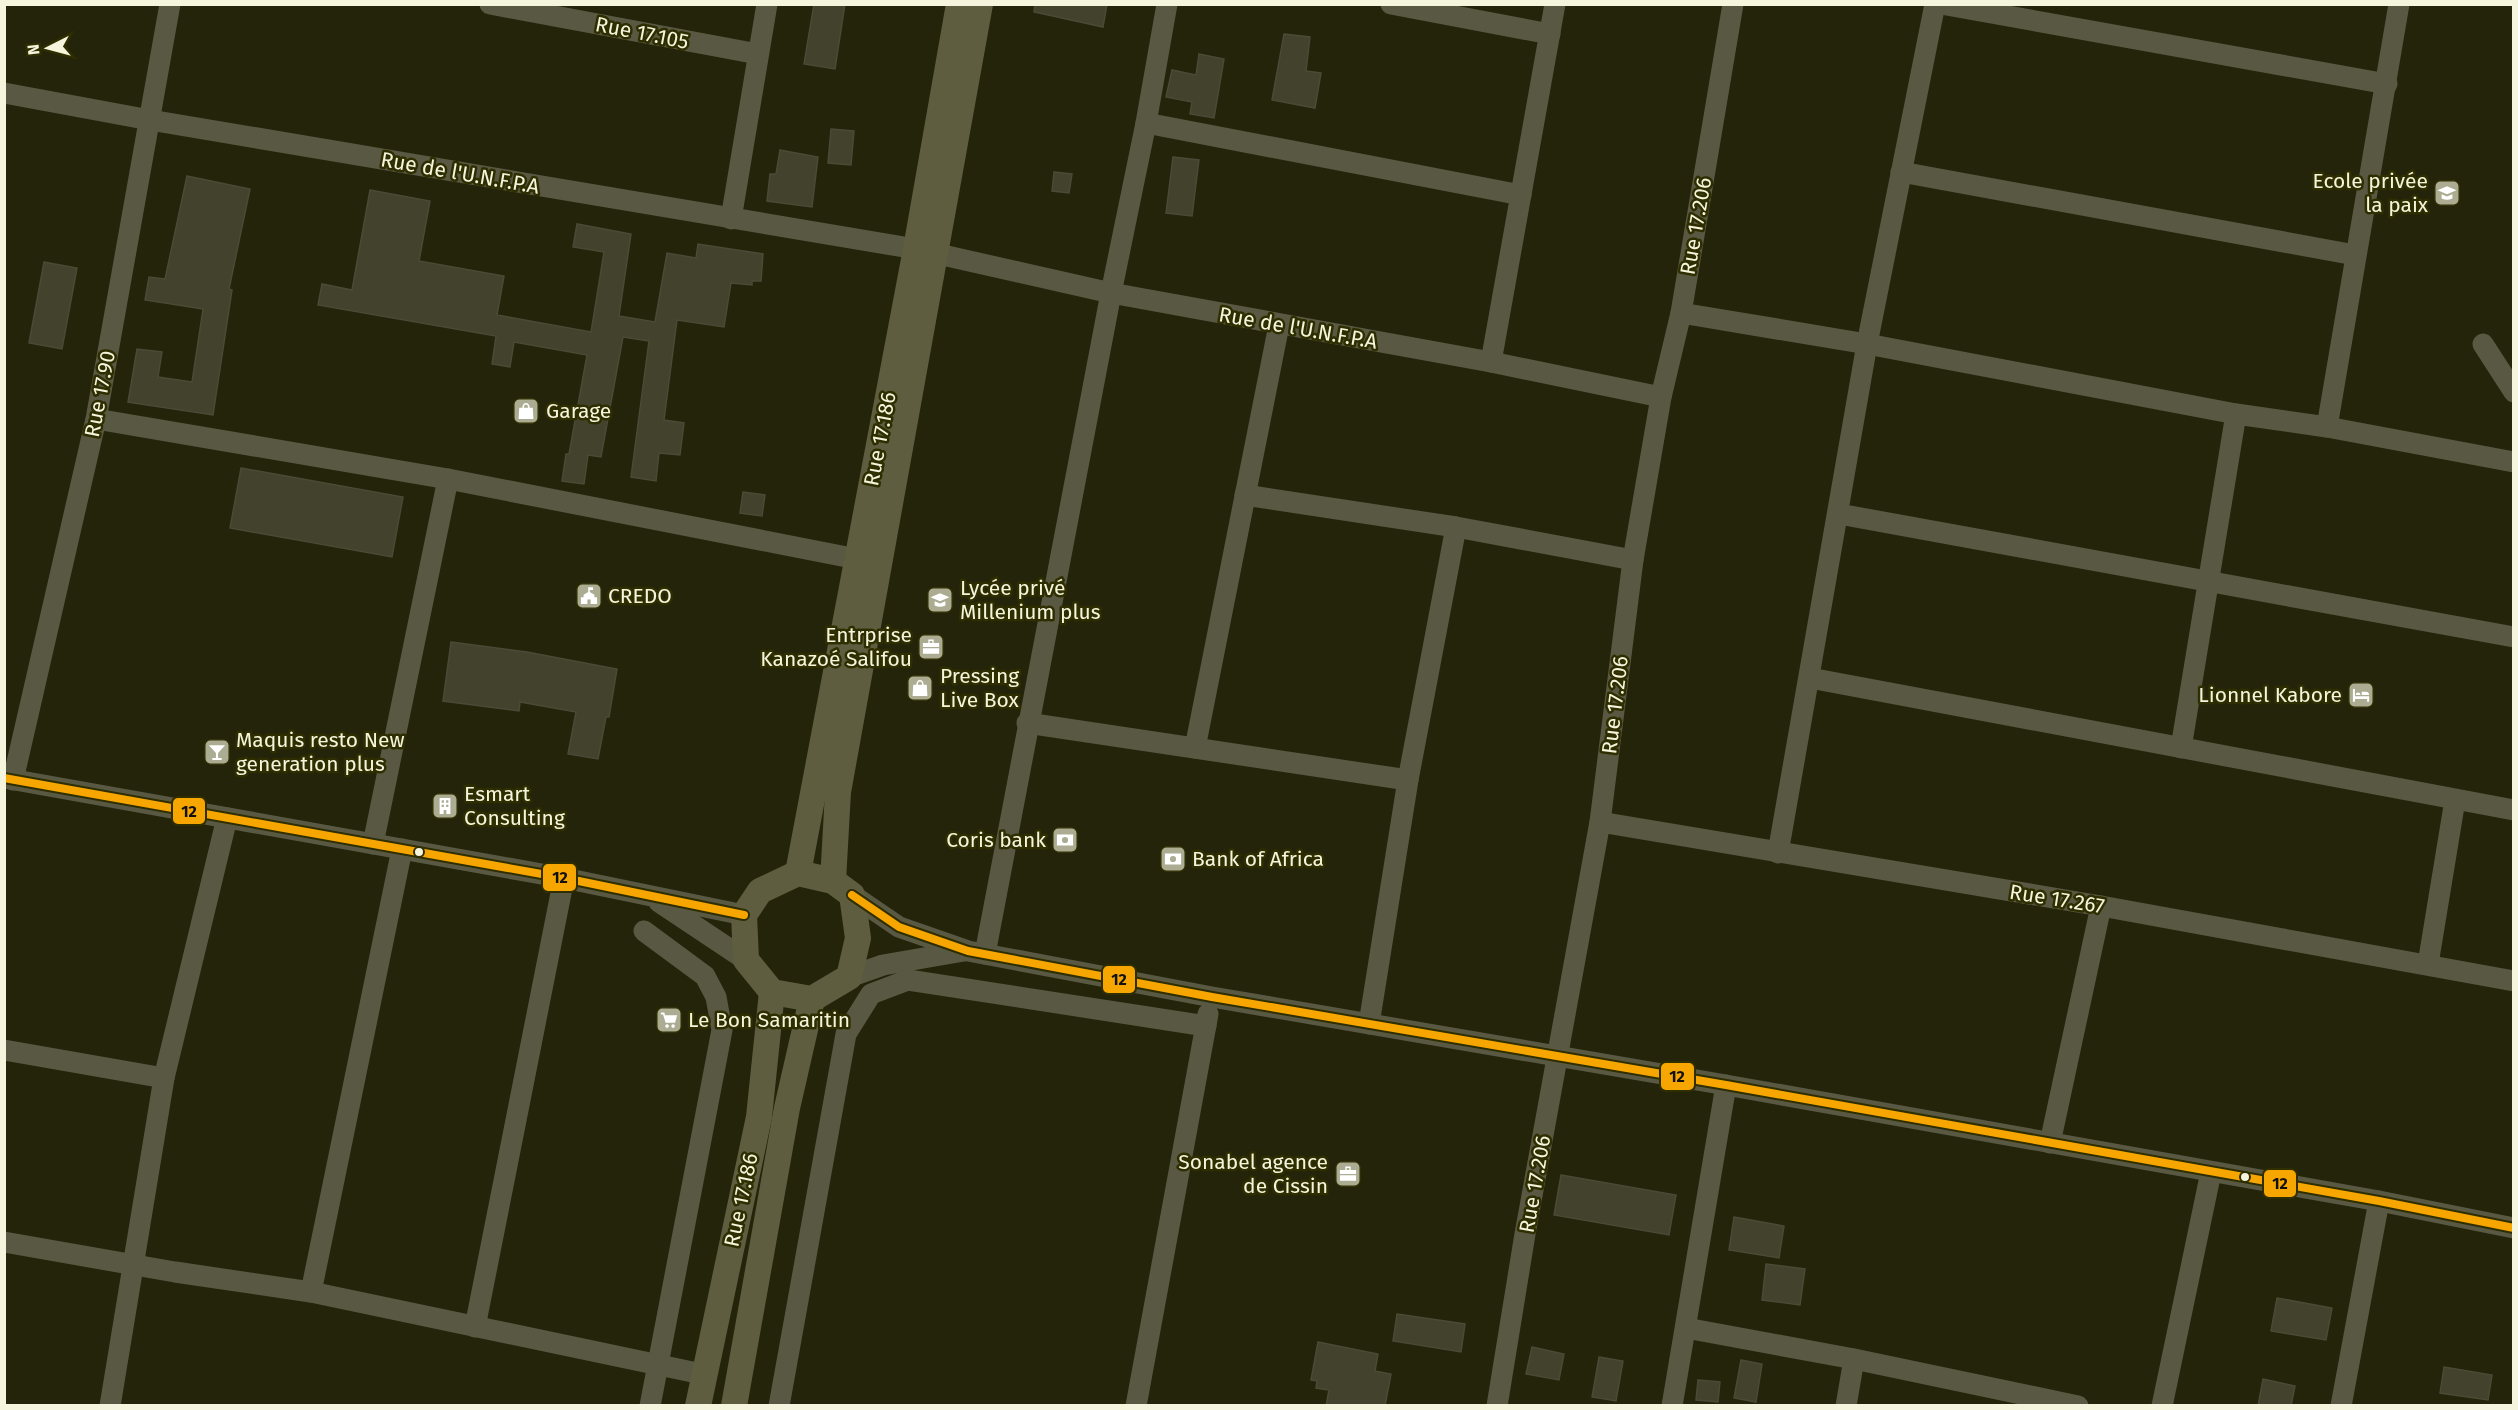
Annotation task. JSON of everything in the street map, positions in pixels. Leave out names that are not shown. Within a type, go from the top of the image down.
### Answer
[{"type":"main road","name":"Rue 17.186","points":[[798,873],[858,559],[925,252],[959,4]]},
{"type":"main road","points":[[842,888],[798,873],[760,891],[744,915],[746,960],[772,992],[812,999],[849,977],[858,938],[842,888],[838,792],[925,252],[980,4]]},
{"type":"main road","name":"Rue 17.186","points":[[698,1406],[702,1374],[759,1117],[772,992]]},
{"type":"main road","points":[[734,1406],[787,1108],[812,999]]},
{"type":"street","name":"Rue 17.90","points":[[9,779],[96,419],[170,4]]},
{"type":"street","name":"Rue 17.105","points":[[490,4],[758,54]]},
{"type":"street","points":[[731,219],[767,4]]},
{"type":"street","points":[[977,952],[1028,723],[1146,123],[1167,4]]},
{"type":"street","points":[[1391,4],[1550,34]]},
{"type":"street","points":[[1491,362],[1556,4]]},
{"type":"street","name":"Rue 17.206","points":[[1497,1406],[1525,1234],[1600,822],[1633,560],[1661,397],[1681,313],[1733,4]]},
{"type":"street","points":[[1778,853],[1867,344],[1935,4]]},
{"type":"street","points":[[1941,4],[2387,84]]},
{"type":"street","points":[[2327,427],[2400,4]]},
{"type":"street","name":"Rue de l'U.N.F.P.A","points":[[4,93],[925,252],[1111,293],[1491,362],[1661,397]]},
{"type":"street","points":[[1146,123],[1521,195]]},
{"type":"street","points":[[1901,172],[2355,255]]},
{"type":"street","points":[[1681,313],[1867,344],[2236,414],[2327,427],[2514,462]]},
{"type":"street","points":[[1195,748],[1279,325]]},
{"type":"street","points":[[2483,344],[2514,392]]},
{"type":"street","points":[[2181,748],[2236,414]]},
{"type":"street","points":[[96,419],[448,479],[858,559]]},
{"type":"street","points":[[373,844],[448,479]]},
{"type":"street","points":[[1245,495],[1456,527],[1633,560]]},
{"type":"street","points":[[1839,514],[2209,580],[2514,638]]},
{"type":"street","points":[[1369,1024],[1408,780],[1456,527]]},
{"type":"street","points":[[1810,678],[2514,810]]},
{"type":"street","points":[[1028,723],[1408,780]]},
{"type":"street","points":[[9,779],[564,878],[744,915]]},
{"type":"street","points":[[2428,964],[2455,800]]},
{"type":"street","points":[[110,1406],[164,1078],[227,819]]},
{"type":"street","name":"Rue 17.267","points":[[1600,822],[2102,906],[2514,981]]},
{"type":"street","points":[[311,1292],[402,849]]},
{"type":"street","points":[[475,1327],[564,878]]},
{"type":"street","points":[[842,888],[899,927],[977,952],[1212,997],[1726,1085],[2379,1201],[2514,1228]]},
{"type":"street","points":[[649,895],[746,960]]},
{"type":"street","points":[[2050,1143],[2102,906]]},
{"type":"street","points":[[644,931],[705,976],[716,997],[722,1030],[656,1365],[650,1406]]},
{"type":"street","points":[[849,977],[883,965],[977,952]]},
{"type":"street","points":[[780,1406],[846,1034],[871,994],[908,980],[1206,1026]]},
{"type":"street","points":[[1136,1406],[1212,997]]},
{"type":"street","points":[[4,1050],[164,1078]]},
{"type":"street","points":[[1672,1406],[1726,1085]]},
{"type":"street","points":[[2162,1406],[2211,1172]]},
{"type":"street","points":[[2341,1406],[2379,1201]]},
{"type":"street","points":[[4,1242],[311,1292],[702,1374]]},
{"type":"street","points":[[1686,1328],[1854,1359],[2004,1399],[2078,1406]]},
{"type":"street","points":[[1846,1406],[1854,1359]]},
{"type":"building","points":[[814,4],[845,4],[835,69],[804,64]]},
{"type":"building","points":[[1035,4],[1107,4],[1103,27],[1034,12]]},
{"type":"building","points":[[1284,34],[1310,37],[1306,71],[1321,73],[1315,108],[1272,100]]},
{"type":"building","points":[[1199,54],[1224,59],[1214,118],[1190,114],[1192,102],[1166,97],[1172,70],[1196,75]]},
{"type":"building","points":[[831,129],[854,131],[851,165],[828,163]]},
{"type":"building","points":[[780,150],[818,157],[812,207],[767,201],[770,174],[776,174]]},
{"type":"building","points":[[1173,157],[1199,160],[1192,216],[1166,213]]},
{"type":"building","points":[[1054,172],[1072,174],[1069,193],[1052,191]]},
{"type":"building","points":[[187,176],[250,189],[229,289],[232,290],[213,415],[128,402],[137,349],[162,352],[158,377],[192,382],[203,309],[145,300],[149,277],[165,279]]},
{"type":"building","points":[[370,190],[430,201],[419,261],[504,276],[497,315],[591,332],[604,252],[573,247],[577,224],[631,234],[619,316],[655,322],[667,253],[696,258],[698,244],[763,254],[761,281],[752,281],[752,285],[731,283],[724,327],[677,320],[664,420],[684,423],[680,455],[659,453],[656,481],[631,477],[649,341],[623,337],[601,457],[588,455],[584,484],[562,481],[587,355],[514,342],[510,367],[492,364],[496,336],[318,305],[322,284],[352,290]]},
{"type":"building","points":[[44,262],[77,268],[62,349],[29,343]]},
{"type":"building","points":[[241,468],[403,497],[392,557],[230,528]]},
{"type":"building","points":[[743,492],[765,495],[762,516],[740,513]]},
{"type":"building","points":[[451,642],[527,652],[617,669],[609,717],[606,717],[598,759],[568,754],[576,712],[520,702],[519,711],[443,701]]},
{"type":"building","points":[[1561,1175],[1676,1195],[1669,1235],[1554,1215]]},
{"type":"building","points":[[1734,1217],[1784,1226],[1779,1258],[1729,1250]]},
{"type":"building","points":[[1766,1264],[1805,1269],[1800,1305],[1762,1300]]},
{"type":"building","points":[[2277,1298],[2332,1308],[2326,1340],[2271,1331]]},
{"type":"building","points":[[1397,1314],[1465,1324],[1461,1352],[1393,1341]]},
{"type":"building","points":[[1318,1342],[1378,1354],[1375,1371],[1391,1374],[1385,1406],[1326,1406],[1329,1390],[1316,1388],[1317,1381],[1311,1380]]},
{"type":"building","points":[[1532,1347],[1564,1354],[1559,1380],[1526,1374]]},
{"type":"building","points":[[1599,1357],[1623,1361],[1616,1401],[1592,1397]]},
{"type":"building","points":[[1741,1360],[1762,1364],[1756,1402],[1734,1398]]},
{"type":"building","points":[[2444,1367],[2492,1375],[2488,1400],[2440,1393]]},
{"type":"building","points":[[2263,1379],[2295,1386],[2291,1406],[2258,1406]]},
{"type":"building","points":[[1698,1380],[1720,1382],[1718,1402],[1696,1400]]},
{"type":"transit line","name":"12","points":[[4,778],[564,878],[744,915]]},
{"type":"transit line","name":"12","points":[[852,895],[899,927],[968,951],[1212,997],[1726,1085],[2379,1201],[2514,1228]]},
{"type":"place","name":"Ecole privée la paix","points":[[2447,193]]},
{"type":"place","name":"Garage","points":[[526,411]]},
{"type":"place","name":"CREDO","points":[[589,596]]},
{"type":"place","name":"Lycée privé Millenium plus","points":[[940,600]]},
{"type":"place","name":"Entrprise Kanazoé Salifou","points":[[931,647]]},
{"type":"place","name":"Pressing Live Box","points":[[920,688]]},
{"type":"place","name":"Lionnel Kabore","points":[[2361,695]]},
{"type":"place","name":"Maquis resto New generation plus","points":[[217,752]]},
{"type":"place","name":"Esmart Consulting","points":[[445,806]]},
{"type":"place","name":"Coris bank","points":[[1065,840]]},
{"type":"place","name":"Bank of Africa","points":[[1173,859]]},
{"type":"place","name":"Le Bon Samaritin","points":[[669,1020]]},
{"type":"place","name":"Sonabel agence de Cissin","points":[[1348,1174]]}]
